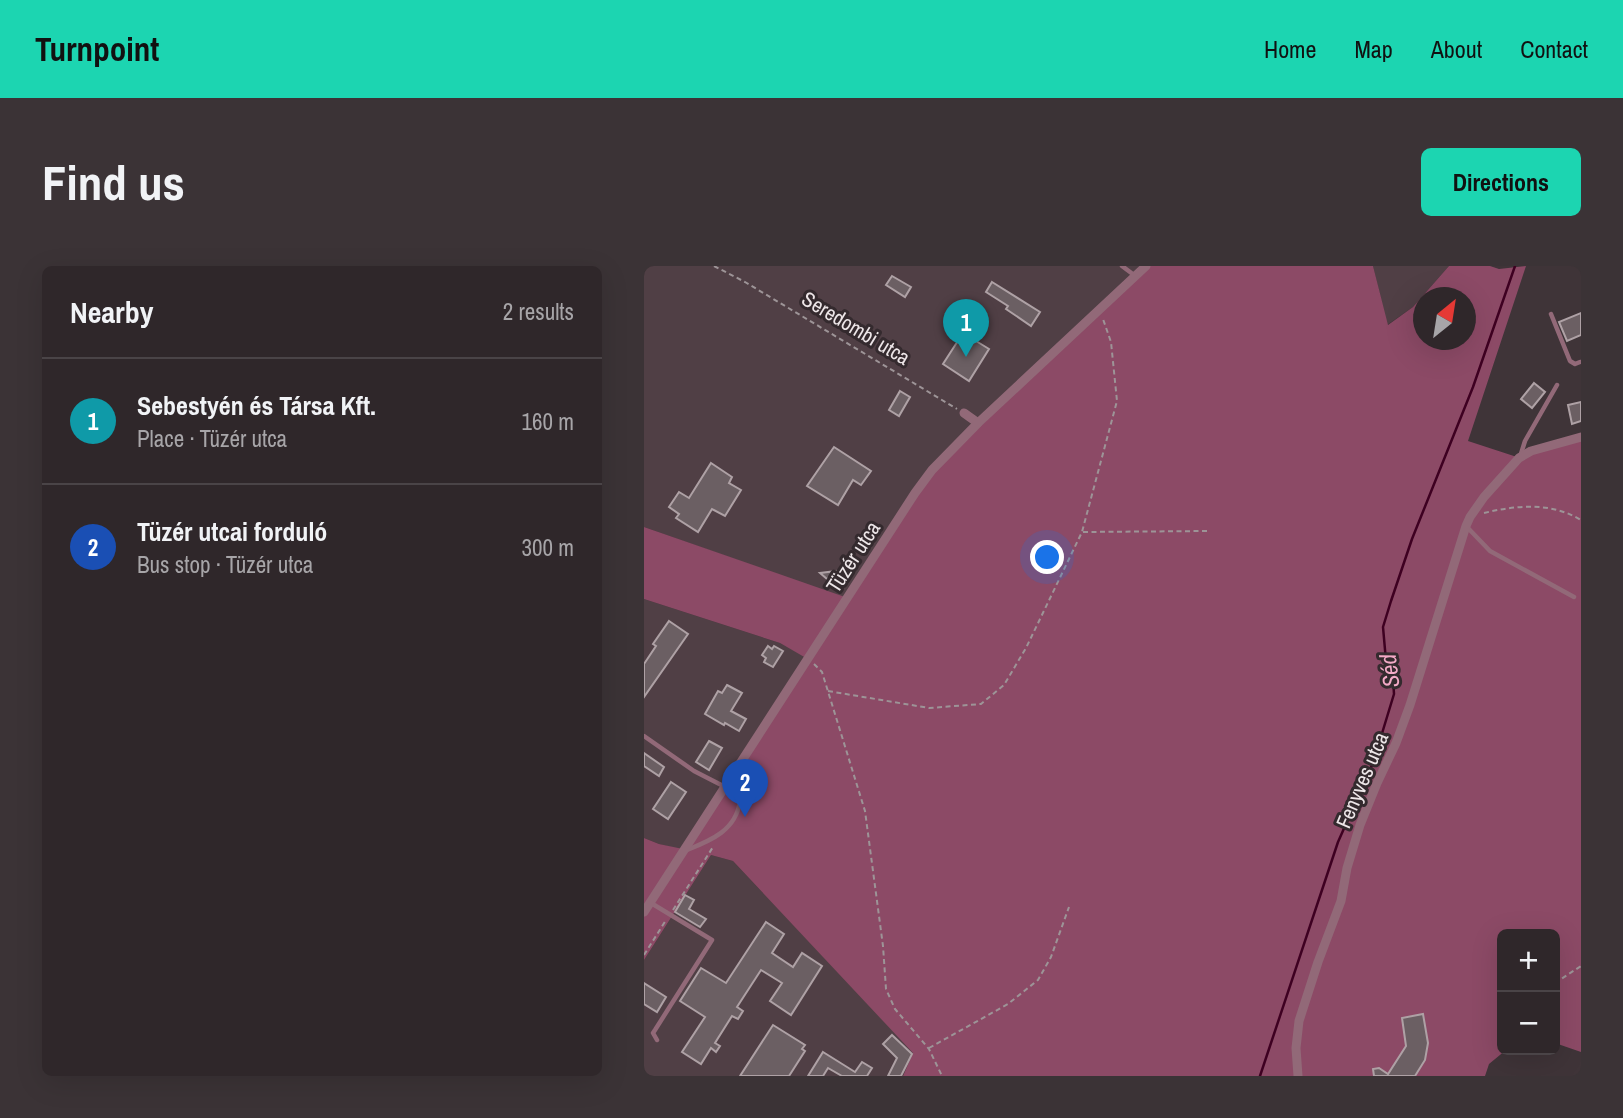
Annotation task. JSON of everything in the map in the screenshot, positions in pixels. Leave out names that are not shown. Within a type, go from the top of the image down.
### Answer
[{"type":"street","name":"Tüzér utca","points":[[644,912],[932,470],[978,423],[1146,266]]},
{"type":"street","points":[[964,413],[978,423]]},
{"type":"street","name":"Fenyves utca","points":[[1298,1076],[1296,1048],[1299,1021],[1341,901],[1347,868],[1360,825],[1410,705],[1468,521],[1519,458],[1531,451],[1581,436]]},
{"type":"lane","points":[[1122,266],[1135,276]]},
{"type":"lane","points":[[1551,314],[1570,361],[1575,364],[1581,362]]},
{"type":"lane","points":[[1519,458],[1525,441],[1557,385]]},
{"type":"lane","points":[[1468,521],[1489,551],[1574,597]]},
{"type":"lane","points":[[644,736],[694,771],[733,791],[740,801],[733,821],[719,835],[683,852]]},
{"type":"lane","points":[[650,902],[712,940],[653,1033],[657,1040]]},
{"type":"path","name":"Seredombi utca","points":[[714,266],[964,413]]},
{"type":"path","points":[[828,691],[929,708],[981,704],[1004,685],[1026,648],[1082,532],[1116,401],[1111,342],[1099,308]]},
{"type":"path","points":[[1468,521],[1488,512],[1531,506],[1570,513],[1581,520]]},
{"type":"path","points":[[1082,532],[1208,531]]},
{"type":"path","points":[[808,659],[822,672],[865,811],[886,989],[895,1009],[929,1049],[942,1076]]},
{"type":"path","points":[[644,955],[712,847],[720,842]]},
{"type":"path","points":[[929,1049],[1008,1004],[1038,980],[1051,957],[1069,907]]},
{"type":"path","points":[[1560,980],[1581,966]]},
{"type":"shaded area","points":[[644,266],[1145,266],[845,598],[644,527]]},
{"type":"shaded area","points":[[1145,266],[1373,266],[1388,325],[1413,307],[1413,350],[1476,350],[1476,287],[1431,287],[1449,266],[1490,266],[1499,269],[1526,266],[1468,441],[1520,458],[1581,438],[1581,1052],[1560,1045],[1560,929],[1497,929],[1497,1055],[1500,1055],[1489,1064],[1485,1076],[903,1076],[913,1053],[733,861],[711,855],[644,960],[644,838],[683,849],[806,658],[780,643],[644,599],[644,527],[845,597],[914,491]]},
{"type":"shaded area","points":[[1373,266],[1449,266],[1431,287],[1413,287],[1413,307],[1387,325]]},
{"type":"shaded area","points":[[644,599],[780,643],[806,657],[683,850],[644,838]]},
{"type":"shaded area","points":[[711,855],[733,861],[914,1053],[903,1076],[644,1076],[644,960]]},
{"type":"building","points":[[892,276],[911,287],[905,297],[886,285]]},
{"type":"building","points":[[992,282],[1040,312],[1031,326],[986,292]]},
{"type":"building","points":[[1581,313],[1581,335],[1567,341],[1559,322]]},
{"type":"building","points":[[963,333],[989,349],[969,381],[943,364]]},
{"type":"building","points":[[1534,383],[1545,392],[1532,408],[1521,399]]},
{"type":"building","points":[[900,391],[910,397],[899,416],[889,410]]},
{"type":"building","points":[[1581,402],[1581,421],[1572,424],[1568,405]]},
{"type":"building","points":[[834,447],[871,471],[861,485],[853,480],[838,505],[807,486]]},
{"type":"building","points":[[711,463],[732,477],[729,483],[741,490],[725,516],[712,509],[698,532],[676,518],[679,514],[669,507],[679,492],[689,498]]},
{"type":"building","points":[[844,570],[834,585],[820,573]]},
{"type":"building","points":[[669,621],[688,634],[644,697],[644,664],[656,646],[653,644]]},
{"type":"building","points":[[768,646],[783,651],[773,667],[764,662],[766,658],[762,655]]},
{"type":"building","points":[[727,685],[742,693],[731,711],[746,719],[739,731],[705,714],[718,691],[722,693]]},
{"type":"building","points":[[709,741],[722,748],[709,770],[696,762]]},
{"type":"building","points":[[644,753],[664,767],[659,776],[644,766]]},
{"type":"building","points":[[671,782],[686,792],[668,819],[653,809]]},
{"type":"building","points":[[685,895],[694,900],[689,909],[706,919],[700,927],[675,912]]},
{"type":"building","points":[[766,922],[784,934],[772,953],[793,967],[802,953],[822,966],[791,1015],[770,1001],[782,983],[761,970],[737,1007],[743,1011],[738,1019],[732,1016],[715,1043],[720,1046],[716,1052],[711,1048],[701,1064],[682,1052],[705,1017],[680,1001],[701,968],[726,983]]},
{"type":"building","points":[[644,983],[666,997],[657,1012],[644,1004]]},
{"type":"building","points":[[1423,1014],[1428,1043],[1425,1060],[1415,1076],[1374,1076],[1373,1069],[1379,1068],[1388,1074],[1406,1046],[1402,1018]]},
{"type":"building","points":[[773,1025],[805,1045],[802,1049],[805,1051],[789,1076],[740,1076]]},
{"type":"building","points":[[892,1035],[912,1054],[901,1076],[888,1076],[897,1058],[883,1044]]},
{"type":"building","points":[[823,1052],[855,1072],[862,1062],[872,1068],[867,1076],[842,1076],[828,1068],[823,1076],[808,1076]]},
{"type":"waterway","name":"Séd","points":[[1260,1076],[1338,842],[1373,763],[1394,694],[1393,678],[1386,661],[1383,627],[1391,601],[1412,539],[1473,387],[1515,266]]},
{"type":"place","name":"Sebestyén és Társa Kft.","points":[[966,357]]},
{"type":"place","name":"Tüzér utcai forduló","points":[[745,817]]}]
